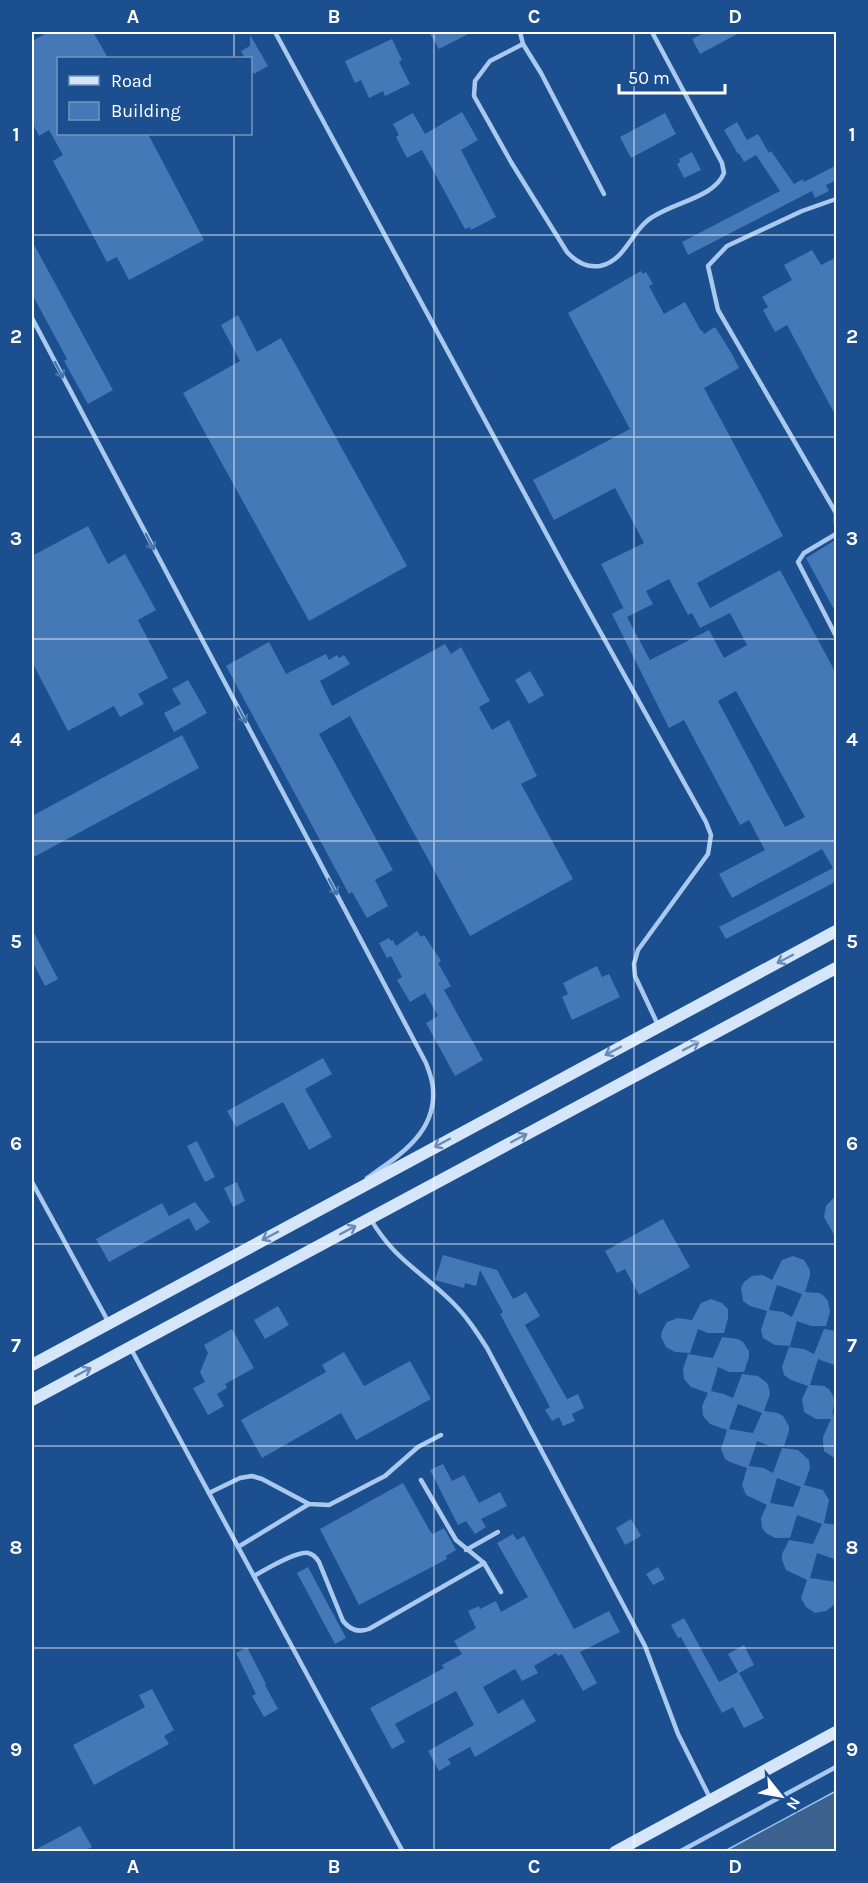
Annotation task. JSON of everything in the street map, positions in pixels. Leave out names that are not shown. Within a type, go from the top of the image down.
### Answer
[{"type":"street","points":[[32,1365],[837,931]]},
{"type":"street","points":[[32,1400],[837,968]]},
{"type":"street","points":[[615,1851],[837,1732]]},
{"type":"lane","points":[[275,32],[567,572],[706,822],[711,835],[708,854],[638,950],[634,964],[635,976],[659,1026]]},
{"type":"lane","points":[[520,32],[523,44],[541,73],[604,194]]},
{"type":"lane","points":[[523,44],[490,61],[475,81],[474,96],[511,162],[567,252],[574,260],[585,266],[601,266],[628,247],[647,221],[716,186],[724,172],[722,163],[652,32]]},
{"type":"lane","points":[[837,199],[802,211],[727,246],[708,266],[718,310],[836,513],[837,522]]},
{"type":"lane","points":[[32,318],[426,1063],[434,1088],[433,1108],[426,1127],[411,1146],[328,1204]]},
{"type":"lane","points":[[837,534],[804,553],[798,562],[837,636]]},
{"type":"lane","points":[[32,1182],[109,1323]]},
{"type":"lane","points":[[370,1218],[390,1248],[451,1301],[464,1315],[487,1348],[645,1646],[678,1734],[711,1800]]},
{"type":"lane","points":[[130,1347],[403,1851]]},
{"type":"lane","points":[[208,1493],[240,1478],[252,1476],[309,1504],[329,1505],[393,1471],[418,1447],[441,1435]]},
{"type":"lane","points":[[421,1480],[452,1534],[466,1550],[484,1563],[501,1592]]},
{"type":"lane","points":[[238,1547],[309,1504]]},
{"type":"lane","points":[[466,1550],[498,1532]]},
{"type":"lane","points":[[254,1576],[297,1554],[307,1552],[312,1554],[319,1562],[343,1621],[350,1628],[359,1631],[369,1629],[484,1563]]},
{"type":"lane","points":[[679,1851],[837,1767]]},
{"type":"water","points":[[836,1791],[836,1851],[725,1851]]},
{"type":"building","points":[[48,32],[93,32],[107,57],[57,57],[57,135],[149,135],[204,240],[129,280],[117,257],[107,262],[53,161],[63,155],[49,130],[39,136],[32,122],[32,41]]},
{"type":"building","points":[[429,32],[472,32],[439,49]]},
{"type":"building","points":[[706,32],[741,32],[700,54],[692,39]]},
{"type":"building","points":[[250,35],[268,66],[254,74],[252,57],[244,57],[241,51],[250,46]]},
{"type":"building","points":[[392,39],[402,60],[399,62],[410,84],[385,96],[383,91],[369,98],[361,80],[355,83],[345,61]]},
{"type":"building","points":[[462,112],[478,140],[461,150],[496,217],[471,230],[470,227],[465,229],[422,150],[407,158],[396,137],[399,135],[393,124],[413,113],[425,134]]},
{"type":"building","points":[[665,113],[676,134],[631,158],[620,137]]},
{"type":"building","points":[[737,122],[747,140],[758,134],[769,153],[771,151],[794,184],[803,179],[804,182],[837,165],[837,180],[826,185],[829,191],[815,198],[812,191],[688,255],[682,242],[780,191],[756,155],[744,162],[738,154],[724,130]]},
{"type":"building","points":[[692,152],[701,170],[684,178],[677,164],[680,162],[679,159]]},
{"type":"building","points":[[32,241],[113,390],[88,404],[64,361],[67,359],[32,294]]},
{"type":"building","points":[[812,250],[821,265],[837,257],[837,418],[787,325],[775,332],[763,310],[768,307],[762,297],[792,280],[784,265]]},
{"type":"building","points":[[641,271],[643,274],[646,272],[653,284],[649,286],[664,314],[685,302],[704,334],[715,327],[739,368],[704,388],[783,536],[697,583],[710,608],[780,570],[837,675],[837,881],[726,939],[719,927],[833,868],[822,849],[732,898],[719,874],[765,850],[749,820],[740,825],[684,720],[669,728],[612,614],[623,608],[625,611],[601,564],[644,543],[615,488],[554,520],[533,480],[630,429],[568,313]],"holes":[[[669,579],[688,615],[692,613],[700,628],[730,613],[747,645],[724,658],[709,630],[650,660],[627,617],[653,604],[646,591]],[[736,691],[805,817],[785,827],[718,701]]]},
{"type":"building","points":[[238,315],[257,352],[281,338],[407,566],[309,621],[183,393],[240,361],[221,325]]},
{"type":"building","points":[[88,526],[108,564],[125,554],[156,610],[138,620],[168,678],[138,694],[144,704],[120,717],[114,706],[68,731],[32,662],[32,556]]},
{"type":"building","points":[[837,539],[837,615],[806,558]]},
{"type":"building","points":[[269,642],[286,674],[326,654],[329,660],[337,655],[339,658],[344,655],[350,664],[320,681],[332,706],[445,644],[451,654],[461,647],[490,701],[479,707],[492,730],[509,720],[537,776],[521,784],[573,879],[470,936],[350,716],[319,734],[393,870],[375,880],[388,906],[367,918],[352,892],[349,894],[226,666]]},
{"type":"building","points":[[530,671],[544,695],[529,704],[515,680]]},
{"type":"building","points":[[188,680],[207,713],[174,732],[164,713],[181,704],[172,689]]},
{"type":"building","points":[[182,735],[199,768],[32,858],[32,816]]},
{"type":"building","points":[[32,929],[58,979],[45,986],[32,961]]},
{"type":"building","points":[[417,931],[421,937],[424,935],[441,961],[438,963],[451,986],[444,990],[483,1060],[455,1076],[426,1023],[438,1016],[425,993],[410,1002],[397,980],[402,977],[391,956],[387,958],[379,943],[389,938],[396,946]]},
{"type":"building","points":[[597,966],[602,977],[609,974],[620,997],[572,1020],[562,997],[568,994],[563,983]]},
{"type":"building","points":[[323,1058],[332,1074],[305,1089],[332,1137],[309,1150],[283,1102],[236,1127],[227,1111]]},
{"type":"building","points":[[197,1141],[215,1177],[205,1182],[187,1146]]},
{"type":"building","points":[[237,1182],[245,1201],[233,1207],[224,1188]]},
{"type":"building","points":[[837,1194],[837,1240],[824,1217],[826,1206]]},
{"type":"building","points":[[195,1202],[210,1222],[196,1231],[189,1218],[109,1262],[96,1239],[162,1203],[169,1216]]},
{"type":"building","points":[[663,1219],[690,1267],[639,1295],[625,1269],[617,1273],[605,1251]]},
{"type":"building","points":[[443,1255],[497,1270],[513,1299],[526,1292],[540,1316],[525,1325],[567,1399],[578,1394],[584,1408],[572,1414],[575,1421],[563,1426],[559,1417],[552,1421],[545,1410],[550,1407],[500,1314],[503,1312],[480,1270],[476,1286],[465,1283],[464,1288],[435,1280]]},
{"type":"building","points":[[793,1256],[804,1260],[810,1270],[805,1292],[819,1293],[824,1296],[828,1301],[830,1312],[826,1326],[811,1326],[797,1321],[790,1346],[775,1345],[763,1338],[761,1330],[767,1311],[750,1306],[743,1301],[741,1288],[744,1282],[752,1276],[763,1275],[772,1280],[782,1260]],"holes":[[[777,1285],[802,1294],[792,1317],[783,1312],[769,1310]]]},
{"type":"building","points":[[711,1299],[722,1303],[728,1309],[724,1333],[708,1333],[698,1329],[690,1353],[675,1352],[666,1347],[661,1337],[667,1322],[678,1318],[692,1320],[701,1303]]},
{"type":"building","points":[[278,1306],[289,1325],[265,1339],[254,1320]]},
{"type":"building","points":[[232,1329],[254,1368],[225,1384],[227,1388],[217,1394],[224,1406],[208,1415],[193,1388],[205,1382],[200,1372],[208,1353],[204,1345]]},
{"type":"building","points":[[824,1329],[837,1331],[837,1366],[818,1359],[810,1385],[824,1386],[829,1389],[835,1399],[832,1416],[837,1406],[837,1460],[824,1451],[823,1437],[831,1419],[816,1419],[804,1412],[802,1399],[808,1386],[784,1375],[782,1367],[789,1347],[804,1349],[814,1354]]},
{"type":"building","points":[[722,1337],[743,1342],[749,1351],[744,1372],[729,1372],[718,1367],[711,1391],[733,1398],[742,1374],[758,1376],[767,1383],[769,1388],[770,1394],[764,1411],[783,1416],[789,1426],[784,1446],[770,1446],[757,1441],[749,1466],[764,1468],[773,1473],[782,1448],[798,1450],[809,1460],[810,1468],[804,1485],[823,1490],[829,1500],[824,1523],[837,1525],[837,1560],[817,1553],[810,1578],[837,1582],[837,1603],[826,1611],[815,1613],[806,1607],[801,1598],[807,1580],[786,1570],[782,1560],[782,1554],[789,1540],[813,1544],[822,1524],[797,1515],[790,1538],[775,1538],[766,1533],[762,1528],[761,1518],[767,1505],[746,1495],[742,1485],[747,1468],[725,1459],[721,1449],[727,1430],[710,1424],[703,1416],[702,1406],[708,1393],[691,1387],[684,1379],[683,1369],[688,1354],[713,1358]],"holes":[[[738,1404],[762,1413],[753,1433],[729,1429]],[[777,1478],[801,1487],[793,1507],[770,1503]]]},
{"type":"building","points":[[344,1352],[364,1386],[410,1361],[431,1399],[356,1440],[341,1413],[262,1458],[241,1420],[326,1372],[322,1365]]},
{"type":"building","points":[[443,1464],[452,1481],[464,1475],[479,1503],[500,1492],[507,1506],[481,1519],[486,1527],[475,1534],[466,1521],[458,1525],[430,1470]]},
{"type":"building","points":[[403,1483],[430,1531],[433,1534],[444,1528],[456,1550],[446,1556],[447,1559],[359,1605],[320,1529]]},
{"type":"building","points":[[631,1519],[641,1536],[625,1545],[616,1528]]},
{"type":"building","points":[[513,1534],[517,1540],[524,1536],[574,1629],[609,1611],[620,1632],[580,1652],[597,1683],[583,1691],[562,1654],[558,1656],[556,1653],[534,1666],[538,1673],[522,1681],[515,1669],[483,1687],[498,1714],[523,1699],[536,1721],[475,1757],[470,1747],[448,1759],[451,1764],[439,1771],[428,1751],[474,1725],[456,1691],[395,1724],[405,1742],[392,1749],[370,1708],[444,1668],[442,1665],[462,1654],[454,1641],[476,1628],[468,1611],[479,1606],[480,1609],[496,1601],[501,1612],[528,1597],[497,1543]]},
{"type":"building","points":[[308,1567],[346,1638],[335,1644],[297,1573]]},
{"type":"building","points":[[658,1567],[665,1579],[653,1585],[646,1574]]},
{"type":"building","points":[[684,1618],[719,1682],[738,1672],[728,1654],[744,1645],[754,1665],[739,1673],[764,1718],[744,1728],[733,1707],[722,1713],[681,1637],[678,1638],[671,1625]]},
{"type":"building","points":[[247,1647],[278,1709],[264,1717],[252,1696],[256,1694],[236,1653]]},
{"type":"building","points":[[152,1689],[174,1730],[164,1736],[169,1744],[94,1785],[73,1745],[145,1707],[139,1695]]},
{"type":"building","points":[[80,1826],[92,1847],[84,1851],[33,1851]]}]
